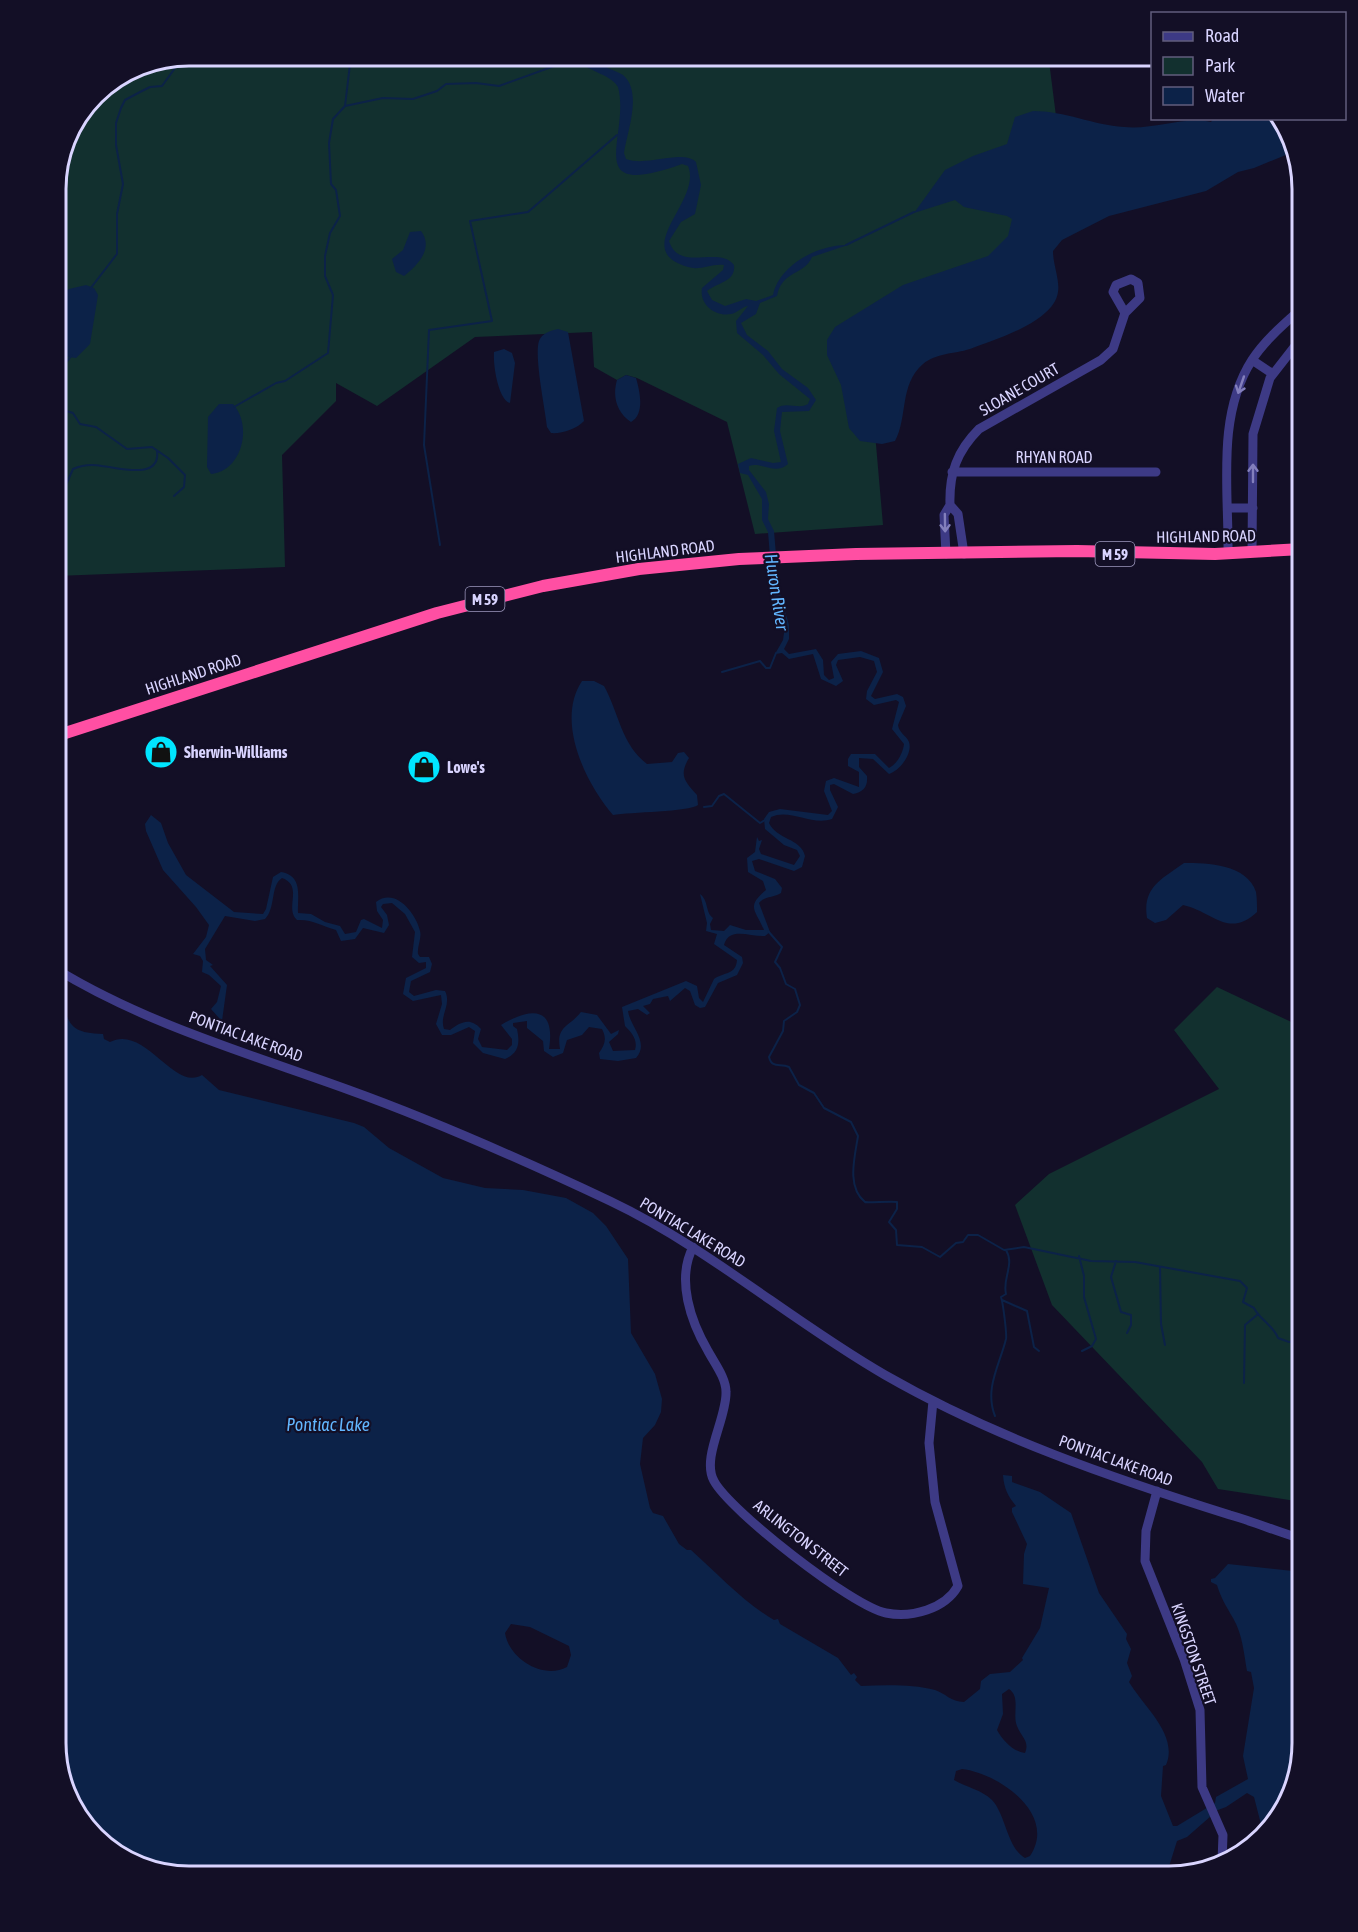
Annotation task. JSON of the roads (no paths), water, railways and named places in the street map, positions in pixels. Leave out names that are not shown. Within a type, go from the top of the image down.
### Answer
[{"type":"highway","name":"HIGHLAND ROAD","points":[[66,733],[405,623],[491,598],[627,571],[739,559],[814,556],[1077,551],[1228,553],[1292,550]]},
{"type":"street","name":"SLOANE COURT","points":[[946,554],[944,515],[950,505],[952,472],[964,444],[979,429],[1101,360],[1113,349],[1125,313]]},
{"type":"street","points":[[1228,553],[1227,440],[1242,378],[1270,336],[1292,317]]},
{"type":"street","points":[[1252,552],[1253,434],[1274,374],[1292,350]]},
{"type":"street","points":[[1252,360],[1274,374]]},
{"type":"street","name":"RHYAN ROAD","points":[[952,472],[1156,472]]},
{"type":"street","name":"SLOANE COURT","points":[[950,505],[958,514],[963,554]]},
{"type":"street","points":[[1228,508],[1253,508]]},
{"type":"street","name":"PONTIAC LAKE ROAD","points":[[66,974],[124,1006],[369,1097],[627,1209],[693,1247],[843,1350],[933,1401],[1045,1451],[1292,1536]]},
{"type":"street","name":"ARLINGTON STREET","points":[[693,1247],[687,1263],[689,1309],[696,1328],[722,1377],[726,1392],[710,1466],[713,1480],[721,1491],[764,1532],[812,1570],[864,1603],[885,1613],[925,1610],[942,1603],[958,1586],[955,1569],[945,1544],[932,1481],[929,1424],[933,1401]]},
{"type":"street","name":"KINGSTON STREET","points":[[1157,1491],[1146,1531],[1145,1561],[1184,1659],[1200,1710],[1200,1775],[1206,1800],[1216,1816],[1223,1835],[1222,1854]]},
{"type":"water","name":"Huron River","points":[[586,66],[604,66],[623,75],[629,82],[633,102],[624,153],[626,159],[644,161],[682,157],[696,162],[701,185],[695,214],[681,222],[669,241],[674,250],[681,255],[719,257],[734,265],[734,271],[729,278],[707,291],[712,300],[725,306],[746,299],[756,301],[773,295],[783,274],[802,258],[825,248],[848,245],[812,257],[809,263],[784,281],[777,296],[760,303],[756,314],[741,323],[747,335],[768,351],[782,369],[808,388],[816,400],[809,411],[782,412],[780,431],[788,464],[778,469],[754,465],[749,466],[749,470],[766,492],[769,504],[768,519],[774,531],[779,590],[789,625],[789,639],[784,649],[789,654],[816,649],[823,660],[824,675],[829,680],[834,678],[831,662],[838,654],[861,651],[879,658],[883,672],[871,696],[875,699],[897,694],[903,697],[906,706],[898,725],[909,742],[907,757],[901,766],[889,774],[873,759],[859,758],[859,767],[867,776],[866,786],[860,792],[853,794],[834,784],[830,785],[838,807],[832,819],[824,821],[786,814],[771,817],[769,823],[773,829],[799,846],[805,856],[802,867],[794,871],[759,859],[752,861],[755,871],[775,879],[782,888],[781,893],[759,903],[770,932],[765,936],[735,934],[727,939],[724,945],[742,957],[743,963],[737,975],[718,983],[705,1007],[700,1008],[695,1005],[690,991],[685,988],[670,1001],[668,996],[653,999],[650,1004],[643,1006],[650,1013],[647,1015],[638,1009],[628,1011],[640,1040],[640,1052],[636,1058],[618,1061],[600,1059],[599,1053],[605,1041],[604,1033],[602,1029],[589,1027],[582,1035],[567,1040],[563,1053],[553,1057],[544,1051],[543,1041],[527,1028],[527,1021],[513,1023],[517,1029],[517,1047],[510,1057],[505,1059],[483,1053],[473,1043],[475,1031],[469,1027],[451,1035],[442,1035],[436,1024],[442,1004],[441,995],[413,1001],[403,994],[406,978],[426,968],[426,962],[419,963],[412,957],[415,932],[405,914],[392,903],[383,904],[381,907],[387,915],[389,925],[384,933],[363,928],[355,939],[341,941],[336,930],[297,920],[292,910],[292,886],[282,878],[276,886],[271,909],[265,919],[255,921],[225,916],[205,949],[206,960],[213,965],[210,966],[227,985],[221,1028],[219,1034],[215,1033],[219,1018],[211,1009],[217,1002],[221,986],[202,972],[203,961],[200,956],[193,954],[206,937],[209,925],[163,870],[146,831],[145,824],[151,815],[161,823],[168,843],[186,875],[234,912],[263,914],[273,877],[281,872],[288,874],[296,883],[298,913],[311,914],[325,922],[340,926],[345,934],[356,932],[361,920],[364,919],[382,928],[383,920],[377,911],[376,902],[383,898],[397,900],[404,904],[414,917],[420,931],[418,954],[420,957],[429,957],[432,964],[430,972],[411,981],[409,992],[414,996],[436,990],[445,991],[447,1001],[443,1019],[444,1029],[450,1030],[466,1022],[473,1023],[481,1029],[478,1039],[482,1047],[507,1050],[512,1045],[512,1039],[501,1025],[522,1015],[539,1014],[549,1025],[549,1049],[560,1049],[561,1031],[581,1012],[597,1015],[611,1034],[619,1030],[609,1042],[613,1051],[635,1050],[635,1040],[625,1026],[622,1007],[686,981],[697,986],[699,998],[703,1002],[714,979],[732,971],[736,965],[737,960],[714,944],[717,934],[706,931],[707,923],[700,894],[713,918],[710,924],[711,930],[724,931],[730,925],[746,930],[764,930],[755,913],[754,905],[766,890],[763,881],[748,872],[747,858],[755,852],[757,837],[759,841],[762,840],[759,849],[761,854],[794,865],[800,856],[797,850],[784,845],[765,829],[764,819],[769,812],[780,809],[828,815],[832,811],[824,791],[826,781],[834,778],[859,787],[859,772],[848,766],[851,754],[875,754],[889,768],[897,761],[902,751],[904,744],[892,729],[899,702],[896,700],[874,705],[866,699],[867,691],[877,672],[874,661],[860,657],[838,660],[836,665],[843,681],[836,686],[821,679],[813,654],[789,659],[782,653],[775,654],[783,640],[784,633],[773,593],[768,532],[762,520],[762,499],[748,475],[740,473],[738,464],[751,458],[773,463],[781,462],[774,431],[777,408],[785,405],[804,406],[810,399],[779,374],[763,355],[737,333],[736,321],[748,306],[725,314],[714,311],[706,304],[702,288],[723,270],[724,265],[693,268],[671,259],[665,249],[666,237],[686,194],[690,180],[688,166],[682,164],[650,173],[630,174],[620,169],[616,158],[620,106],[618,87],[609,78]]},
{"type":"water","points":[[1033,111],[1045,112],[1113,126],[1135,127],[1190,121],[1271,120],[1287,154],[1238,172],[1206,191],[1109,216],[1062,240],[1053,251],[1058,292],[1054,303],[1046,312],[1035,321],[1007,335],[970,349],[928,360],[915,372],[910,382],[895,441],[882,444],[860,441],[849,428],[841,385],[827,355],[827,340],[835,327],[903,285],[988,256],[1008,236],[1012,219],[964,207],[955,200],[914,213],[945,170],[973,156],[1007,144],[1015,117]]},
{"type":"water","points":[[421,231],[426,244],[423,256],[404,276],[396,272],[392,259],[403,250],[410,232]]},
{"type":"water","points":[[86,285],[94,288],[98,295],[90,344],[76,358],[66,356],[66,291]]},
{"type":"water","points":[[558,329],[568,332],[584,421],[569,430],[551,433],[547,427],[538,348],[542,336]]},
{"type":"water","points":[[504,349],[512,353],[515,363],[510,403],[499,389],[494,365],[494,352]]},
{"type":"water","points":[[626,375],[636,378],[640,396],[638,414],[631,422],[619,409],[615,392],[617,380]]},
{"type":"water","points":[[219,404],[233,404],[239,413],[243,435],[237,456],[230,465],[222,471],[211,474],[207,467],[208,417]]},
{"type":"water","points":[[582,681],[594,681],[604,686],[626,738],[638,756],[647,764],[672,762],[678,753],[684,752],[689,758],[684,769],[684,778],[697,795],[698,805],[683,809],[613,815],[593,787],[577,751],[572,714],[574,697]]},
{"type":"water","points":[[1184,863],[1225,867],[1244,876],[1256,892],[1257,912],[1247,920],[1228,923],[1183,905],[1166,920],[1155,923],[1147,918],[1146,907],[1155,885]]},
{"type":"water","name":"Pontiac Lake","points":[[66,1015],[75,1028],[81,1031],[103,1034],[104,1039],[110,1042],[123,1039],[135,1042],[181,1074],[191,1078],[202,1075],[219,1090],[364,1127],[389,1148],[443,1178],[485,1188],[523,1190],[566,1198],[593,1213],[606,1226],[628,1259],[631,1333],[655,1374],[662,1399],[661,1412],[655,1425],[643,1438],[640,1464],[650,1508],[653,1513],[663,1516],[679,1544],[691,1550],[763,1613],[774,1620],[778,1619],[780,1624],[838,1658],[851,1675],[854,1673],[857,1677],[855,1680],[861,1686],[898,1685],[926,1688],[939,1691],[955,1701],[964,1702],[980,1689],[981,1681],[990,1674],[1010,1672],[1023,1660],[1022,1658],[1040,1628],[1049,1588],[1023,1584],[1024,1554],[1027,1544],[1012,1512],[1012,1508],[1016,1506],[1007,1492],[1003,1475],[1012,1476],[1012,1482],[1040,1492],[1071,1513],[1099,1593],[1127,1634],[1126,1639],[1131,1649],[1127,1663],[1132,1676],[1129,1682],[1158,1721],[1168,1743],[1169,1754],[1166,1765],[1163,1766],[1161,1796],[1173,1826],[1177,1826],[1215,1803],[1216,1797],[1248,1779],[1243,1756],[1254,1688],[1251,1672],[1247,1671],[1239,1631],[1217,1585],[1211,1582],[1211,1579],[1215,1578],[1228,1564],[1292,1571],[1292,1743],[1288,1775],[1283,1790],[1276,1805],[1261,1824],[1254,1797],[1247,1793],[1226,1807],[1210,1813],[1211,1816],[1187,1837],[1177,1841],[1169,1866],[181,1866],[149,1859],[127,1850],[114,1841],[91,1818],[82,1805],[70,1775],[66,1743]],"holes":[[[511,1624],[530,1627],[569,1646],[571,1655],[567,1667],[548,1671],[528,1665],[520,1659],[513,1651],[505,1633]],[[1009,1689],[1015,1696],[1016,1721],[1026,1742],[1025,1753],[1009,1745],[997,1730],[1003,1714],[1002,1694]],[[962,1769],[992,1778],[1020,1798],[1030,1811],[1036,1825],[1037,1840],[1030,1856],[1025,1858],[1014,1847],[1001,1814],[992,1800],[954,1780],[956,1771]]]},
{"type":"waterway","points":[[234,407],[276,383],[285,381],[328,353],[333,295],[325,276],[325,256],[330,233],[340,216],[336,190],[331,184],[329,143],[333,119],[345,106],[350,66]]},
{"type":"waterway","points":[[345,106],[383,98],[413,99],[437,91],[446,84],[476,83],[499,86],[554,66]]},
{"type":"waterway","points":[[90,289],[117,254],[117,214],[123,184],[116,145],[116,123],[121,108],[125,100],[150,87],[162,86],[176,67]]},
{"type":"waterway","points":[[440,545],[424,445],[429,330],[492,321],[470,221],[528,212],[617,135]]},
{"type":"waterway","points":[[846,245],[914,212]]},
{"type":"waterway","points":[[66,362],[72,355]]},
{"type":"waterway","points":[[66,411],[73,413],[80,424],[96,427],[127,449],[152,447],[168,458],[185,475],[184,487],[174,496]]},
{"type":"waterway","points":[[66,485],[73,469],[80,467],[98,465],[127,470],[145,469],[152,466],[156,460],[157,451]]},
{"type":"waterway","points":[[722,672],[760,661],[766,668],[770,668],[776,653]]},
{"type":"waterway","points":[[704,807],[712,806],[719,796],[724,794],[760,823],[765,820]]},
{"type":"waterway","points":[[768,931],[782,947],[775,962],[786,984],[795,989],[800,1005],[797,1012],[784,1021],[783,1031],[769,1057],[770,1061],[789,1067],[799,1085],[814,1093],[824,1108],[851,1122],[858,1136],[853,1171],[855,1188],[865,1202],[897,1202],[897,1209],[889,1222],[896,1230],[897,1245],[922,1247],[940,1257],[956,1243],[963,1242],[968,1235],[978,1235],[1004,1250],[1024,1247],[1091,1261],[1135,1262],[1240,1281],[1247,1288],[1243,1302],[1254,1308],[1278,1338],[1292,1342]]},
{"type":"waterway","points":[[995,1416],[992,1406],[992,1386],[1006,1339],[1001,1297],[1006,1294],[1009,1266],[1006,1250]]},
{"type":"waterway","points":[[1079,1256],[1084,1276],[1084,1297],[1096,1339],[1092,1346],[1082,1351]]},
{"type":"waterway","points":[[1116,1261],[1111,1277],[1121,1312],[1131,1315],[1131,1325],[1127,1333]]},
{"type":"waterway","points":[[1160,1267],[1161,1324],[1165,1345]]},
{"type":"waterway","points":[[1002,1300],[1027,1311],[1034,1347],[1039,1351]]},
{"type":"waterway","points":[[1244,1383],[1245,1325],[1257,1315]]},
{"type":"place","name":"Sherwin-Williams","points":[[161,752]]},
{"type":"place","name":"Lowe's","points":[[424,767]]}]
